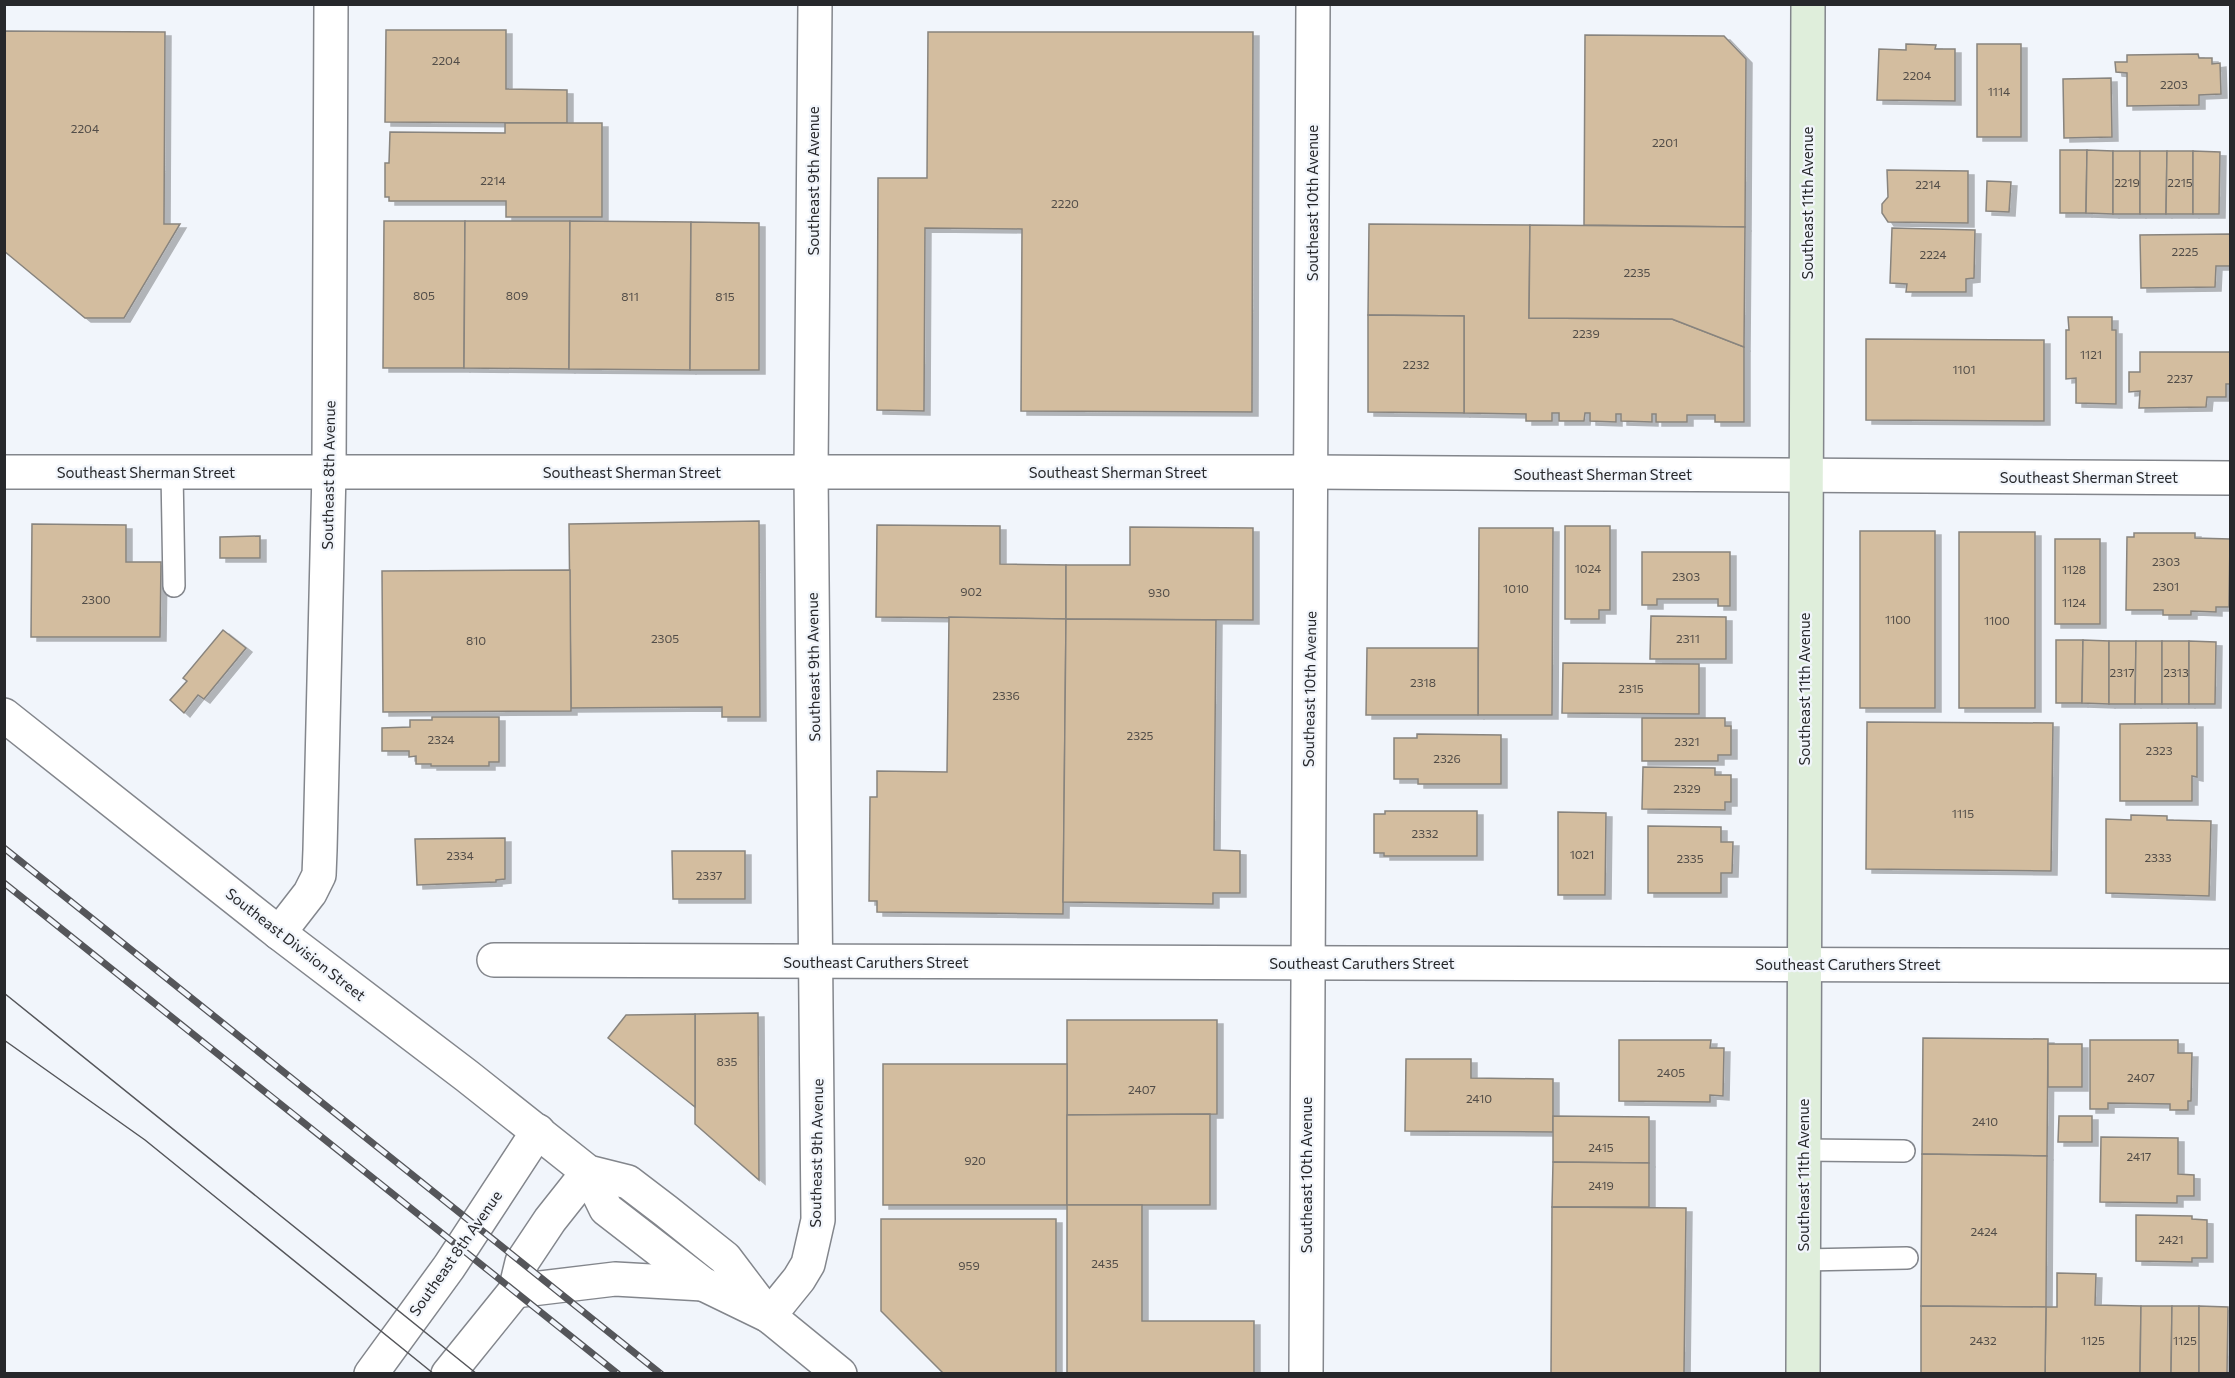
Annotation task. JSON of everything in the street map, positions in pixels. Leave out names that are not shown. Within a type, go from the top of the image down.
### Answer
[{"type":"main road","name":"Southeast 11th Avenue","points":[[1803,1374],[1808,4]]},
{"type":"street","name":"Southeast 8th Avenue","points":[[279,933],[310,893],[319,875],[329,471],[331,4]]},
{"type":"street","name":"Southeast 9th Avenue","points":[[769,1316],[799,1279],[808,1264],[818,1220],[811,472],[815,4]]},
{"type":"street","name":"Southeast 10th Avenue","points":[[1306,1374],[1312,4]]},
{"type":"street","name":"Southeast Sherman Street","points":[[4,472],[1311,472],[2230,478]]},
{"type":"street","name":"Southeast Division Street","points":[[4,715],[279,933],[538,1131],[588,1172],[606,1209],[703,1284],[769,1316],[840,1374]]},
{"type":"street","name":"Southeast Caruthers Street","points":[[494,960],[2230,966]]},
{"type":"street","name":"Southeast 8th Avenue","points":[[370,1374],[450,1267],[538,1131]]},
{"type":"street","name":"Southeast Division Street","points":[[588,1172],[628,1182],[725,1258],[769,1316]]},
{"type":"street","points":[[448,1374],[515,1291],[522,1262],[550,1220],[588,1172]]},
{"type":"street","points":[[515,1291],[615,1279],[703,1284]]},
{"type":"lane","points":[[172,472],[174,586]]},
{"type":"lane","points":[[1803,1150],[1904,1151]]},
{"type":"lane","points":[[1803,1260],[1907,1258]]},
{"type":"building","points":[[386,30],[506,30],[506,89],[567,90],[567,123],[385,122]]},
{"type":"building","points":[[4,31],[165,32],[164,224],[180,224],[124,318],[85,318],[4,251]]},
{"type":"building","points":[[928,32],[1253,32],[1252,412],[1021,411],[1022,229],[925,228],[924,411],[877,410],[878,178],[927,178]]},
{"type":"building","points":[[1585,35],[1724,36],[1746,59],[1745,227],[1584,225]]},
{"type":"building","points":[[1906,44],[1936,45],[1935,49],[1955,49],[1955,101],[1877,100],[1879,49],[1906,50]]},
{"type":"building","points":[[1977,44],[2021,44],[2021,137],[1977,137]]},
{"type":"building","points":[[2198,54],[2199,58],[2212,58],[2212,64],[2220,63],[2221,94],[2199,95],[2199,105],[2127,106],[2127,73],[2116,72],[2115,62],[2127,62],[2127,55]]},
{"type":"building","points":[[2111,78],[2112,137],[2064,138],[2063,79]]},
{"type":"building","points":[[505,123],[602,123],[602,217],[506,217],[506,201],[389,201],[389,197],[385,197],[385,163],[389,163],[390,132],[505,133]]},
{"type":"building","points":[[2060,150],[2087,150],[2086,213],[2060,213]]},
{"type":"building","points":[[2087,150],[2113,151],[2113,214],[2086,213]]},
{"type":"building","points":[[2113,151],[2140,151],[2140,214],[2113,214]]},
{"type":"building","points":[[2140,151],[2167,151],[2166,214],[2140,214]]},
{"type":"building","points":[[2167,151],[2193,151],[2193,214],[2166,214]]},
{"type":"building","points":[[2193,151],[2220,152],[2219,214],[2193,214]]},
{"type":"building","points":[[1887,170],[1968,171],[1968,223],[1888,222],[1882,213],[1882,204],[1888,197]]},
{"type":"building","points":[[1987,181],[2011,182],[2009,212],[1986,211]]},
{"type":"building","points":[[384,221],[465,221],[464,368],[383,368]]},
{"type":"building","points":[[465,221],[570,221],[569,369],[464,368]]},
{"type":"building","points":[[570,221],[691,222],[690,370],[569,369]]},
{"type":"building","points":[[691,222],[759,223],[759,370],[690,370]]},
{"type":"building","points":[[1369,224],[1530,225],[1529,318],[1672,319],[1744,347],[1744,422],[1715,422],[1715,415],[1687,415],[1687,422],[1656,422],[1656,414],[1652,414],[1652,422],[1621,421],[1621,414],[1616,414],[1616,422],[1590,421],[1590,413],[1585,413],[1584,421],[1559,421],[1559,413],[1552,413],[1552,421],[1526,421],[1526,414],[1464,413],[1464,316],[1368,315]]},
{"type":"building","points":[[1530,225],[1745,227],[1744,347],[1672,319],[1529,318]]},
{"type":"building","points":[[1892,228],[1975,230],[1974,278],[1966,279],[1966,292],[1906,292],[1907,284],[1890,283]]},
{"type":"building","points":[[2230,234],[2230,266],[2216,266],[2215,287],[2141,288],[2140,235]]},
{"type":"building","points":[[1368,315],[1464,316],[1464,413],[1368,412]]},
{"type":"building","points":[[2068,317],[2112,317],[2112,330],[2116,330],[2116,404],[2076,403],[2076,378],[2066,379]]},
{"type":"building","points":[[1866,339],[2044,340],[2044,421],[1866,420]]},
{"type":"building","points":[[2140,352],[2230,352],[2230,384],[2226,384],[2226,397],[2207,397],[2206,407],[2139,408],[2140,391],[2129,392],[2129,372],[2140,372]]},
{"type":"building","points":[[759,521],[760,717],[722,717],[722,707],[571,708],[569,524]]},
{"type":"building","points":[[32,524],[126,525],[126,562],[161,562],[160,637],[31,637]]},
{"type":"building","points":[[877,525],[1000,526],[1000,564],[1066,565],[1066,619],[876,617]]},
{"type":"building","points":[[1565,526],[1610,526],[1610,610],[1599,610],[1599,619],[1565,619]]},
{"type":"building","points":[[1130,527],[1253,528],[1253,620],[1066,619],[1066,565],[1130,565]]},
{"type":"building","points":[[1479,528],[1553,528],[1552,715],[1478,715]]},
{"type":"building","points":[[1860,531],[1935,531],[1935,708],[1860,708]]},
{"type":"building","points":[[1959,532],[2035,532],[2035,708],[1959,708]]},
{"type":"building","points":[[2134,533],[2195,533],[2195,538],[2230,539],[2229,607],[2216,607],[2216,612],[2191,611],[2191,615],[2163,615],[2163,610],[2126,610],[2127,537],[2134,537]]},
{"type":"building","points":[[260,536],[260,558],[220,558],[220,537]]},
{"type":"building","points":[[2055,539],[2100,539],[2100,624],[2055,624]]},
{"type":"building","points":[[1642,552],[1730,552],[1730,606],[1718,606],[1718,599],[1657,599],[1657,605],[1642,605]]},
{"type":"building","points":[[570,570],[571,711],[383,712],[382,571]]},
{"type":"building","points":[[1651,616],[1726,617],[1726,659],[1650,659]]},
{"type":"building","points":[[949,617],[1066,619],[1063,914],[877,912],[877,901],[869,901],[870,797],[877,797],[877,771],[947,772]]},
{"type":"building","points":[[1066,619],[1216,620],[1214,850],[1240,851],[1240,893],[1213,893],[1213,904],[1063,902]]},
{"type":"building","points":[[223,630],[246,648],[204,699],[198,695],[184,713],[170,700],[187,681],[183,678]]},
{"type":"building","points":[[2056,640],[2083,640],[2082,703],[2056,703]]},
{"type":"building","points":[[2083,640],[2109,641],[2109,704],[2082,703]]},
{"type":"building","points":[[2109,641],[2136,641],[2135,704],[2109,704]]},
{"type":"building","points":[[2136,641],[2162,641],[2162,704],[2135,704]]},
{"type":"building","points":[[2162,641],[2189,641],[2189,704],[2162,704]]},
{"type":"building","points":[[2189,641],[2216,642],[2215,704],[2189,704]]},
{"type":"building","points":[[1367,648],[1478,648],[1478,715],[1366,715]]},
{"type":"building","points":[[1563,663],[1699,664],[1699,714],[1562,713]]},
{"type":"building","points":[[432,717],[499,717],[499,762],[489,762],[489,766],[431,766],[431,764],[416,764],[416,756],[409,757],[409,751],[382,751],[382,728],[410,727],[410,720],[432,720]]},
{"type":"building","points":[[1642,718],[1725,718],[1725,726],[1731,726],[1731,755],[1718,755],[1718,761],[1642,761]]},
{"type":"building","points":[[1867,722],[2053,723],[2051,871],[1866,869]]},
{"type":"building","points":[[2197,723],[2197,777],[2192,776],[2192,801],[2120,801],[2120,724]]},
{"type":"building","points":[[1417,734],[1501,735],[1501,784],[1418,784],[1418,779],[1394,779],[1394,738],[1417,738]]},
{"type":"building","points":[[1643,767],[1715,768],[1715,775],[1731,775],[1731,802],[1725,802],[1725,810],[1642,809]]},
{"type":"building","points":[[1385,811],[1477,811],[1477,856],[1384,856],[1384,853],[1374,853],[1374,814],[1385,814]]},
{"type":"building","points":[[1558,812],[1606,813],[1605,895],[1558,895]]},
{"type":"building","points":[[2131,815],[2167,816],[2167,820],[2211,821],[2209,896],[2106,893],[2106,819],[2131,820]]},
{"type":"building","points":[[1648,826],[1721,827],[1721,842],[1733,842],[1732,873],[1721,873],[1721,893],[1648,893]]},
{"type":"building","points":[[505,838],[505,879],[496,880],[496,882],[417,885],[415,839]]},
{"type":"building","points":[[672,851],[745,851],[745,899],[673,899]]},
{"type":"building","points":[[758,1013],[759,1180],[695,1124],[695,1014]]},
{"type":"building","points":[[695,1014],[695,1107],[608,1038],[626,1015]]},
{"type":"building","points":[[1067,1020],[1217,1020],[1217,1114],[1067,1115]]},
{"type":"building","points":[[1923,1038],[2048,1039],[2047,1156],[1922,1154]]},
{"type":"building","points":[[1619,1040],[1711,1040],[1710,1048],[1724,1048],[1723,1096],[1710,1095],[1710,1102],[1619,1101]]},
{"type":"building","points":[[2090,1040],[2178,1040],[2178,1053],[2192,1053],[2191,1101],[2188,1101],[2188,1110],[2170,1110],[2170,1104],[2108,1103],[2108,1109],[2090,1109]]},
{"type":"building","points":[[2048,1044],[2082,1044],[2082,1087],[2048,1087]]},
{"type":"building","points":[[1406,1059],[1471,1059],[1471,1078],[1553,1079],[1553,1132],[1405,1131]]},
{"type":"building","points":[[883,1064],[1067,1064],[1067,1205],[883,1205]]},
{"type":"building","points":[[1210,1114],[1210,1205],[1067,1205],[1067,1115]]},
{"type":"building","points":[[1553,1116],[1649,1117],[1649,1163],[1553,1162]]},
{"type":"building","points":[[2059,1116],[2092,1116],[2092,1142],[2058,1142]]},
{"type":"building","points":[[2101,1137],[2178,1138],[2178,1174],[2194,1175],[2194,1196],[2177,1196],[2177,1203],[2100,1202]]},
{"type":"building","points":[[1922,1154],[2047,1156],[2046,1307],[1921,1306]]},
{"type":"building","points":[[1553,1162],[1649,1163],[1649,1207],[1552,1207]]},
{"type":"building","points":[[1067,1205],[1142,1205],[1142,1321],[1254,1321],[1254,1374],[1067,1374]]},
{"type":"building","points":[[1552,1207],[1686,1208],[1684,1374],[1551,1374]]},
{"type":"building","points":[[2136,1215],[2192,1216],[2192,1219],[2207,1220],[2207,1258],[2192,1258],[2192,1262],[2136,1261]]},
{"type":"building","points":[[881,1219],[1056,1219],[1056,1374],[944,1374],[881,1311]]},
{"type":"building","points":[[2057,1273],[2096,1274],[2095,1305],[2141,1306],[2140,1374],[2045,1374],[2046,1307],[2057,1307]]},
{"type":"building","points":[[1921,1306],[2046,1307],[2045,1374],[1921,1374]]},
{"type":"building","points":[[2141,1306],[2172,1306],[2171,1374],[2140,1374]]},
{"type":"building","points":[[2172,1306],[2199,1306],[2199,1374],[2171,1374]]},
{"type":"building","points":[[2199,1306],[2228,1307],[2227,1374],[2199,1374]]},
{"type":"tram line","points":[[4,993],[477,1374]]},
{"type":"tram line","points":[[4,1040],[145,1140],[434,1374]]},
{"type":"railway","points":[[4,848],[661,1374]]},
{"type":"railway","points":[[4,883],[618,1374]]}]
